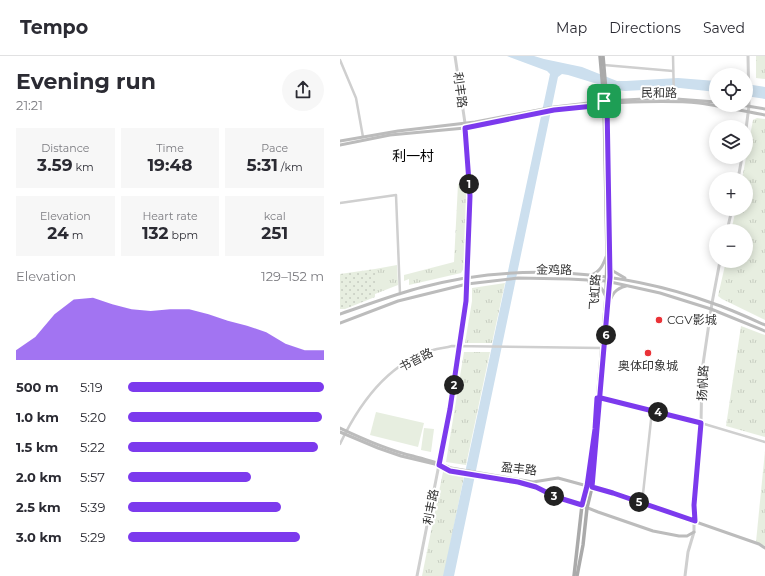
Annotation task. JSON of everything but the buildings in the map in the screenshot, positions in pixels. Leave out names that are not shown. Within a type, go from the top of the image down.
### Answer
[{"type":"main road","name":"飞虹路","points":[[574,576],[582,505],[587,486],[599,398],[601,348],[610,265],[605,103],[600,56]]},
{"type":"main road","name":"飞虹路","points":[[603,56],[603,74]]},
{"type":"main road","name":"民和路","points":[[340,141],[398,131],[464,123],[554,107],[663,98],[709,102]]},
{"type":"main road","name":"民和路","points":[[340,145],[390,135],[465,128],[554,110],[605,103],[643,101],[709,105]]},
{"type":"main road","name":"飞虹路","points":[[577,576],[583,545],[587,508],[592,487],[608,308],[605,103]]},
{"type":"main road","points":[[753,107],[765,109]]},
{"type":"main road","name":"民和路","points":[[748,112],[765,115]]},
{"type":"main road","points":[[586,275],[593,274],[600,269],[607,255]]},
{"type":"main road","points":[[610,265],[616,274],[631,281]]},
{"type":"main road","name":"金鸡路","points":[[340,314],[424,287],[467,278],[519,272],[586,275],[608,280],[660,293],[711,309],[765,331]]},
{"type":"main road","name":"金鸡路","points":[[340,323],[398,301],[467,284],[518,278],[631,281],[664,288],[712,302],[765,325]]},
{"type":"main road","points":[[582,280],[598,285],[606,297]]},
{"type":"main road","points":[[608,308],[613,293],[628,286]]},
{"type":"main road","name":"盈丰路","points":[[340,428],[345,433]]},
{"type":"main road","name":"盈丰路","points":[[340,432],[401,456],[451,468],[533,482],[558,478],[592,487],[695,521],[759,544],[765,548]]},
{"type":"main road","name":"盈丰路","points":[[439,464],[450,471],[518,482],[536,487],[556,497],[653,531],[679,536],[687,536],[694,532]]},
{"type":"street","name":"利丰路","points":[[417,576],[450,409],[466,301],[470,196],[465,128],[455,56]]},
{"type":"street","points":[[673,56],[674,99]]},
{"type":"street","points":[[748,56],[748,68]]},
{"type":"street","points":[[340,60],[356,98],[363,137]]},
{"type":"street","points":[[604,65],[674,72]]},
{"type":"street","points":[[747,120],[748,112]]},
{"type":"street","points":[[340,203],[396,195],[400,294]]},
{"type":"street","name":"扬帆路","points":[[685,576],[688,552],[694,532],[695,521],[694,505],[701,423],[702,371],[719,268]]},
{"type":"street","name":"书音路","points":[[340,444],[358,410],[376,387],[391,373],[419,356],[433,350],[452,346],[488,348],[601,348]]},
{"type":"street","points":[[599,398],[701,423],[765,442]]},
{"type":"street","points":[[642,503],[652,411]]},
{"type":"green space","points":[[756,56],[765,56],[765,79],[756,78]]},
{"type":"green space","points":[[757,118],[765,119],[765,320],[718,296],[724,268],[753,268],[753,224],[733,224],[734,216],[753,216],[753,172],[743,172],[745,164],[753,164],[753,120]]},
{"type":"green space","points":[[466,183],[467,216],[464,268],[461,273],[409,285],[409,279],[404,281],[404,275],[454,262],[458,184]]},
{"type":"green space","points":[[397,265],[398,285],[375,294],[375,269]]},
{"type":"green space","points":[[375,269],[375,297],[345,309],[340,309],[340,274]]},
{"type":"green space","points":[[505,283],[492,343],[465,343],[472,301],[472,288]]},
{"type":"green space","points":[[741,326],[765,335],[765,437],[726,426]]},
{"type":"green space","points":[[464,352],[490,352],[466,465],[446,462]]},
{"type":"green space","points":[[376,412],[424,423],[418,447],[370,435]]},
{"type":"green space","points":[[424,428],[434,429],[431,452],[421,450]]},
{"type":"green space","points":[[765,451],[765,546],[756,542]]},
{"type":"green space","points":[[443,472],[464,476],[444,576],[422,576]]},
{"type":"water","points":[[507,56],[534,56],[582,67],[617,81],[678,78],[709,80],[709,91],[680,88],[625,91],[568,75],[562,74],[558,77],[454,576],[443,576],[550,74],[547,71]]},
{"type":"water","points":[[753,85],[765,87],[765,99],[753,97]]},
{"type":"place","name":"CGV影城","points":[[659,320]]},
{"type":"place","name":"奥体印象城","points":[[648,353]]},
{"type":"district","name":"利一村","points":[[413,156]]},
{"type":"route","points":[[604,101],[604,105],[554,110],[465,128],[470,196],[466,301],[450,409],[439,465],[450,471],[485,478],[518,482],[536,487],[556,497],[582,505],[587,486],[590,455],[595,429],[597,398],[601,398],[701,423],[694,505],[695,521],[592,487],[595,468],[601,398],[610,277],[607,103],[604,101]]}]
